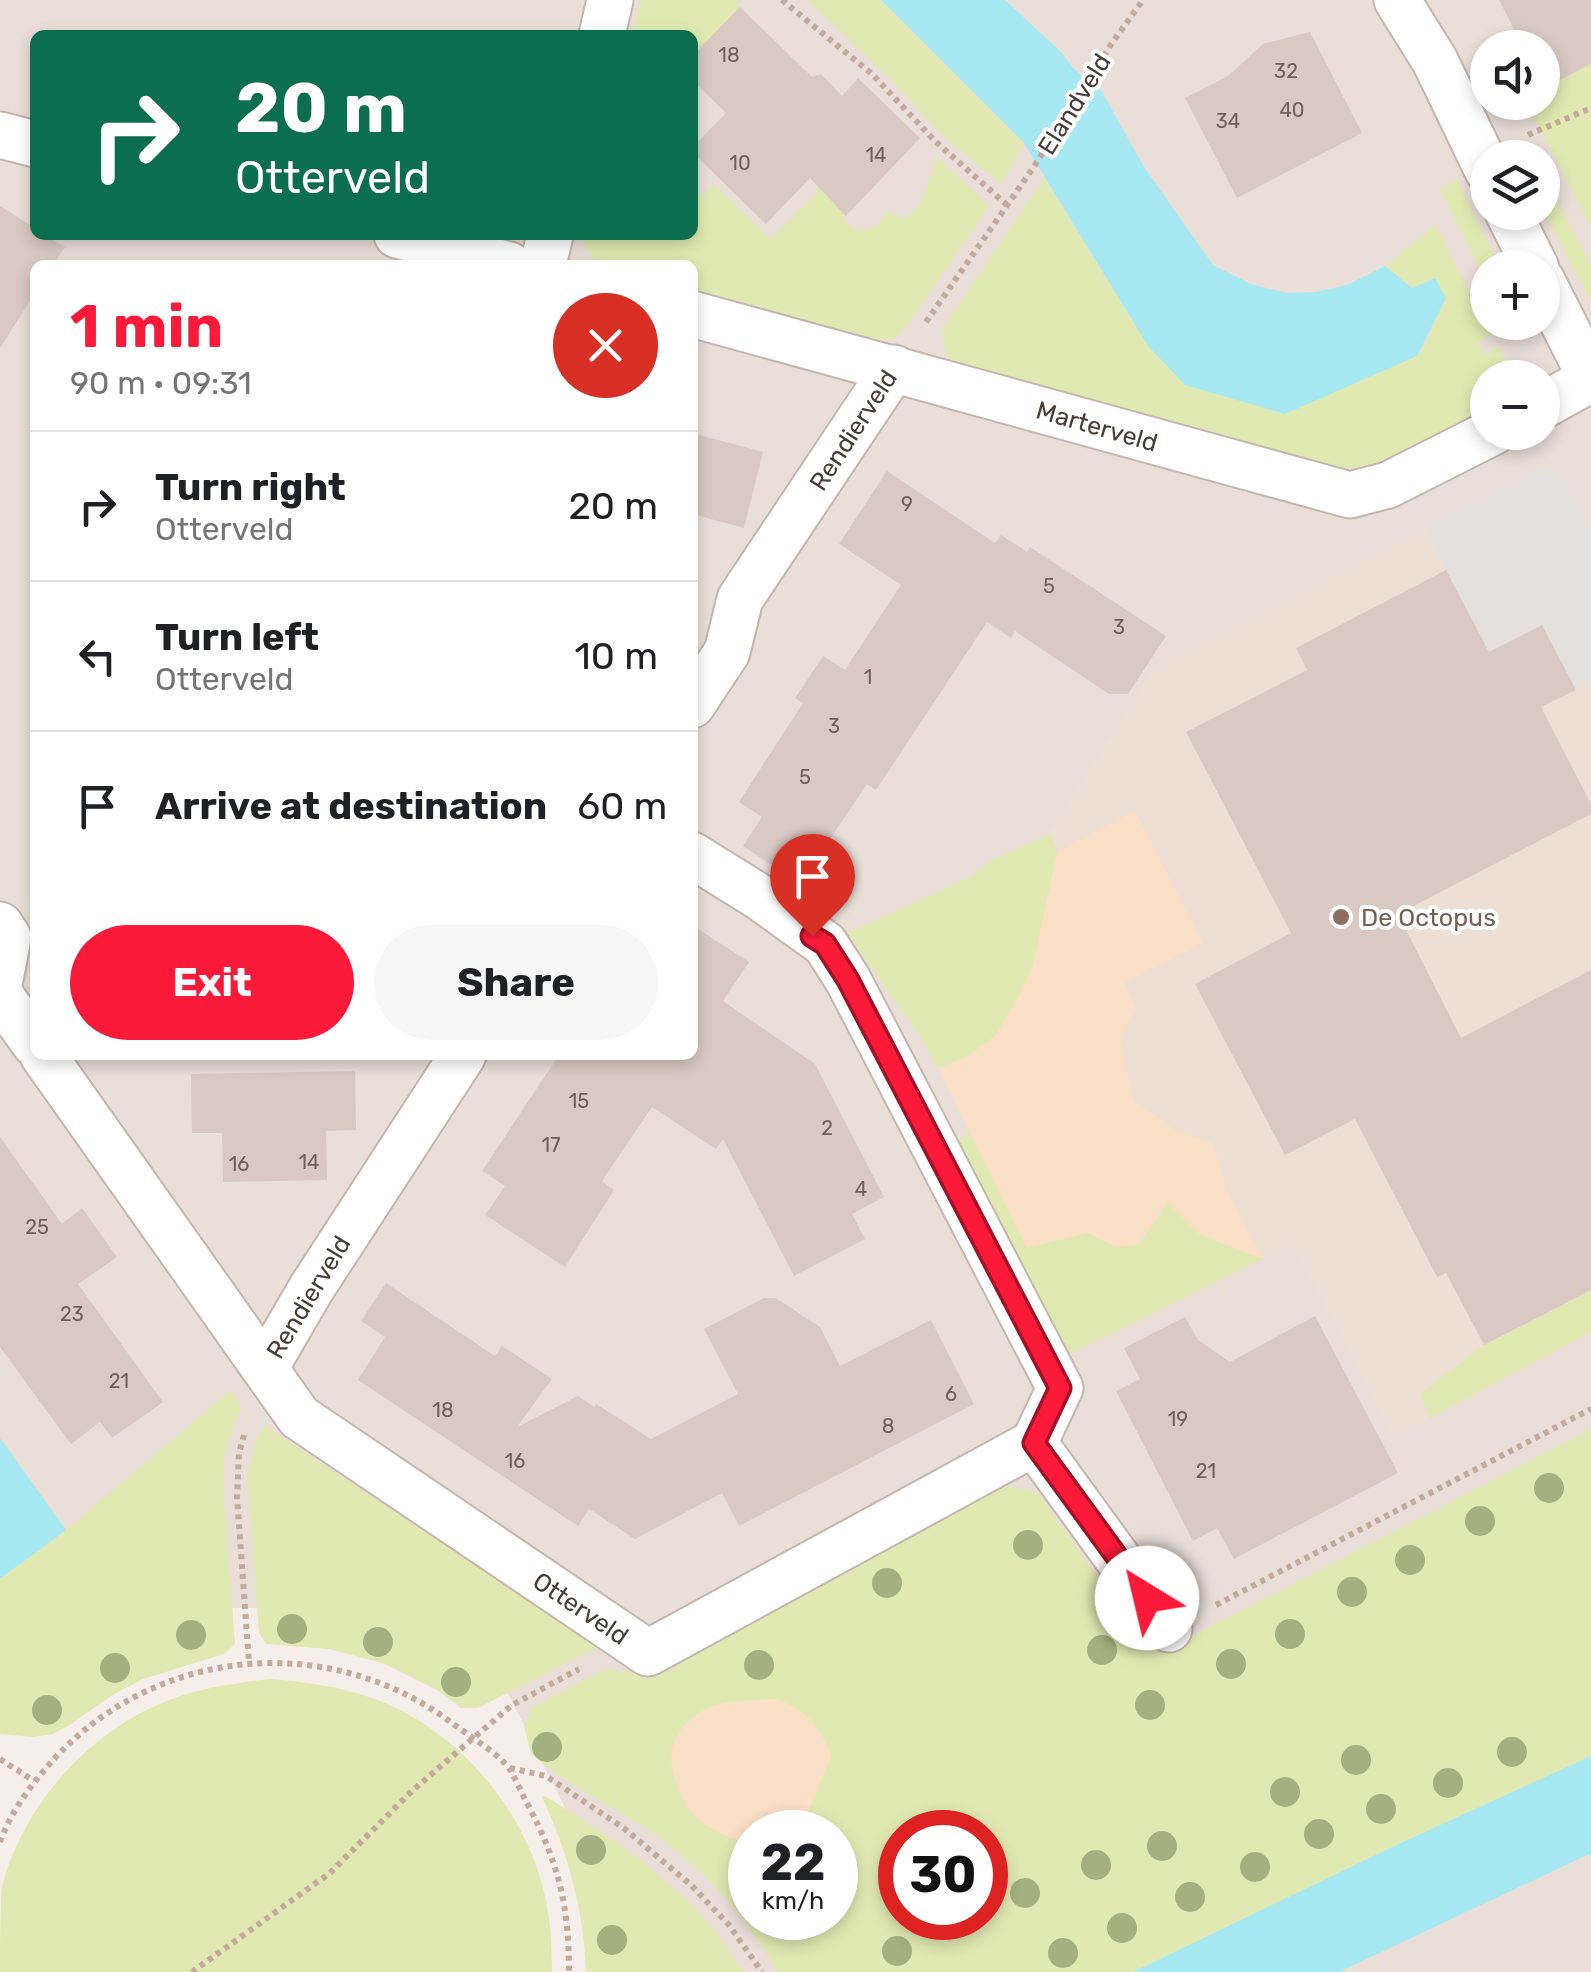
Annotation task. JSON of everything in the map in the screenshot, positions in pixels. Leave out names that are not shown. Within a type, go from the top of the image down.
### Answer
[{"type":"street","points":[[603,30],[610,0]]},
{"type":"street","points":[[1397,0],[1435,61],[1473,140]]},
{"type":"street","points":[[0,135],[30,143]]},
{"type":"street","points":[[416,240],[491,260]]},
{"type":"street","name":"Marterveld","points":[[698,316],[1350,495],[1388,485],[1470,444]]},
{"type":"street","points":[[1560,317],[1591,379],[1560,396]]},
{"type":"street","name":"Rendierveld","points":[[698,696],[728,652],[740,598],[894,368]]},
{"type":"street","points":[[698,859],[825,944],[848,980],[1060,1388],[1034,1443],[1169,1629]]},
{"type":"street","points":[[0,925],[8,937],[0,980]]},
{"type":"street","points":[[0,995],[30,1037]]},
{"type":"street","name":"Rendierveld","points":[[47,1060],[265,1368],[310,1290],[460,1060]]},
{"type":"street","name":"Otterveld","points":[[265,1368],[298,1417],[648,1653],[1034,1443]]},
{"type":"path","points":[[782,0],[872,74],[935,141],[1007,205]]},
{"type":"path","name":"Elandveld","points":[[1035,164],[1143,0]]},
{"type":"path","points":[[1530,140],[1591,108]]},
{"type":"path","name":"Rendierveld","points":[[894,368],[1035,164]]},
{"type":"path","points":[[249,1663],[237,1497],[239,1453],[265,1368]]},
{"type":"path","points":[[1169,1629],[1591,1409]]},
{"type":"path","points":[[192,1972],[330,1873],[413,1790],[512,1705],[586,1665],[626,1638]]},
{"type":"path","points":[[0,1842],[34,1782],[70,1741],[114,1708],[163,1683],[216,1668],[271,1662],[325,1667],[378,1681],[427,1705],[509,1768],[559,1875],[569,1929],[569,1972]]},
{"type":"path","points":[[0,1760],[34,1782]]},
{"type":"path","points":[[509,1768],[546,1776],[625,1829],[692,1886],[728,1925],[762,1972]]},
{"type":"shaded area","points":[[0,0],[1591,0],[1591,1972],[647,1972],[466,1609],[57,1607],[0,1531]]},
{"type":"shaded area","name":"De Octopus","points":[[1545,468],[1561,475],[1591,530],[1591,1332],[1393,1437],[1293,1245],[1263,1259],[1227,1189],[1213,1143],[1177,1131],[1134,1101],[1121,1047],[1127,1018],[1137,1009],[1049,834],[1154,669]]},
{"type":"shaded area","points":[[1545,468],[1561,475],[1591,530],[1591,681],[1576,690],[1542,625],[1489,652],[1426,529]]},
{"type":"green space","points":[[641,0],[735,0],[740,7],[698,51],[698,30],[633,30]]},
{"type":"green space","points":[[808,0],[881,0],[1024,143],[1001,184],[944,137]]},
{"type":"green space","points":[[1591,64],[1591,228],[1560,167],[1560,140],[1546,140],[1536,120],[1560,120],[1560,80]]},
{"type":"green space","points":[[937,157],[989,206],[894,339],[877,340],[698,291],[698,260],[596,260],[584,240],[698,240],[698,193],[701,196],[714,184],[770,239],[827,178],[842,196],[843,218],[855,230],[870,229],[886,213],[908,218],[922,200]]},
{"type":"green space","points":[[1044,178],[1148,346],[1185,385],[1417,356],[1445,298],[1412,288],[1385,266],[1436,225],[1470,294],[1470,340],[1482,340],[1478,343],[1484,354],[1499,347],[1506,360],[1470,360],[1470,422],[1399,460],[1340,468],[955,367],[945,348],[944,326]]},
{"type":"green space","points":[[1457,179],[1470,206],[1470,230],[1482,230],[1492,250],[1470,250],[1440,190]]},
{"type":"green space","points":[[1560,206],[1591,265],[1591,301],[1554,230],[1560,230]]},
{"type":"green space","points":[[1049,834],[1137,1009],[1129,1019],[1123,1041],[1134,1101],[1177,1131],[1213,1143],[1227,1189],[1263,1259],[1067,1356],[956,1140],[969,1132],[938,1068],[847,933],[970,877],[988,862]]},
{"type":"green space","points":[[1591,1290],[1591,1332],[1430,1418],[1420,1394],[1484,1345]]},
{"type":"green space","points":[[231,1390],[242,1409],[225,1453],[224,1494],[235,1644],[224,1654],[143,1679],[53,1734],[0,1734],[0,1579],[66,1530]]},
{"type":"green space","points":[[265,1426],[597,1648],[478,1708],[461,1708],[437,1690],[385,1664],[329,1649],[266,1644],[259,1633],[247,1476],[255,1441]]},
{"type":"green space","points":[[1591,1429],[1591,1756],[1133,1972],[777,1972],[758,1940],[858,1940],[858,1810],[728,1810],[728,1902],[690,1862],[654,1834],[531,1754],[524,1726],[533,1707],[605,1669],[642,1674],[1002,1485],[1037,1492],[1143,1641],[1171,1647]]},
{"type":"green space","points":[[271,1679],[345,1690],[399,1709],[453,1746],[477,1769],[498,1794],[530,1851],[547,1904],[552,1972],[0,1972],[2,1887],[12,1856],[26,1827],[65,1773],[89,1749],[143,1712],[197,1691]]},
{"type":"green space","points":[[542,1797],[647,1865],[684,1897],[743,1972],[586,1972],[573,1882]]},
{"type":"sand","points":[[1135,811],[1203,943],[1124,982],[1137,1009],[1129,1019],[1123,1041],[1134,1101],[1177,1131],[1213,1143],[1227,1189],[1263,1259],[1200,1235],[1168,1203],[1139,1244],[1116,1247],[1088,1233],[1027,1248],[938,1068],[968,1056],[995,1036],[1018,998],[1033,965],[1057,852]]},
{"type":"sand","points":[[776,1699],[796,1708],[811,1720],[831,1756],[809,1810],[728,1810],[728,1837],[696,1818],[690,1810],[674,1777],[671,1756],[676,1737],[689,1721],[707,1708],[736,1701]]},
{"type":"water","points":[[881,0],[1005,0],[1102,92],[1144,167],[1213,265],[1253,285],[1288,293],[1347,285],[1385,266],[1412,288],[1435,278],[1446,298],[1417,356],[1285,414],[1185,385],[1148,346],[1024,143]]},
{"type":"water","points":[[0,1438],[66,1530],[0,1579]]},
{"type":"water","points":[[1591,1756],[1591,1853],[1339,1972],[1133,1972],[1390,1848]]},
{"type":"building","points":[[1499,0],[1591,0],[1591,64],[1560,80],[1560,30],[1515,30]]},
{"type":"building","points":[[740,7],[812,77],[821,74],[842,96],[858,78],[920,138],[846,216],[810,178],[766,224],[698,158],[698,142],[726,113],[698,86],[698,50]]},
{"type":"building","points":[[1310,32],[1362,133],[1237,198],[1185,98],[1228,76],[1263,44]]},
{"type":"building","points":[[0,206],[30,225],[30,240],[54,240],[65,247],[56,260],[30,260],[30,301],[0,348]]},
{"type":"building","points":[[698,435],[763,452],[744,528],[698,516]]},
{"type":"building","points":[[887,471],[995,543],[1001,535],[1027,552],[1030,547],[1166,636],[1128,694],[1109,694],[1015,631],[1011,638],[987,622],[876,790],[867,784],[800,884],[743,846],[762,817],[739,802],[803,703],[795,698],[823,656],[845,670],[901,585],[839,544]]},
{"type":"building","points":[[1446,570],[1489,652],[1542,625],[1576,690],[1541,707],[1591,804],[1591,814],[1398,914],[1461,1038],[1591,970],[1591,1290],[1484,1345],[1446,1273],[1437,1277],[1355,1119],[1285,1155],[1195,984],[1291,933],[1186,732],[1307,670],[1296,648]]},
{"type":"building","points":[[698,929],[749,962],[723,1001],[815,1064],[884,1197],[852,1214],[865,1239],[794,1276],[723,1139],[716,1149],[652,1107],[602,1181],[614,1190],[565,1267],[485,1215],[505,1186],[482,1171],[556,1060],[698,1060]]},
{"type":"building","points":[[355,1071],[356,1130],[326,1131],[327,1180],[223,1182],[222,1133],[192,1133],[191,1074]]},
{"type":"building","points":[[0,1137],[62,1224],[82,1208],[117,1257],[78,1284],[163,1402],[112,1438],[100,1422],[71,1444],[0,1347]]},
{"type":"building","points":[[386,1283],[495,1356],[502,1346],[552,1379],[517,1427],[578,1396],[651,1439],[738,1394],[704,1329],[764,1298],[776,1298],[820,1327],[840,1366],[931,1320],[974,1404],[739,1526],[722,1493],[635,1539],[589,1509],[578,1526],[358,1380],[385,1337],[361,1321]]},
{"type":"building","points":[[1315,1316],[1398,1473],[1234,1559],[1217,1528],[1193,1541],[1116,1391],[1140,1379],[1124,1348],[1185,1317],[1198,1340],[1230,1362]]},
{"type":"place","name":"De Octopus","points":[[1341,917]]},
{"type":"route","points":[[812,936],[825,944],[848,980],[1060,1388],[1034,1443],[1147,1598]]}]
